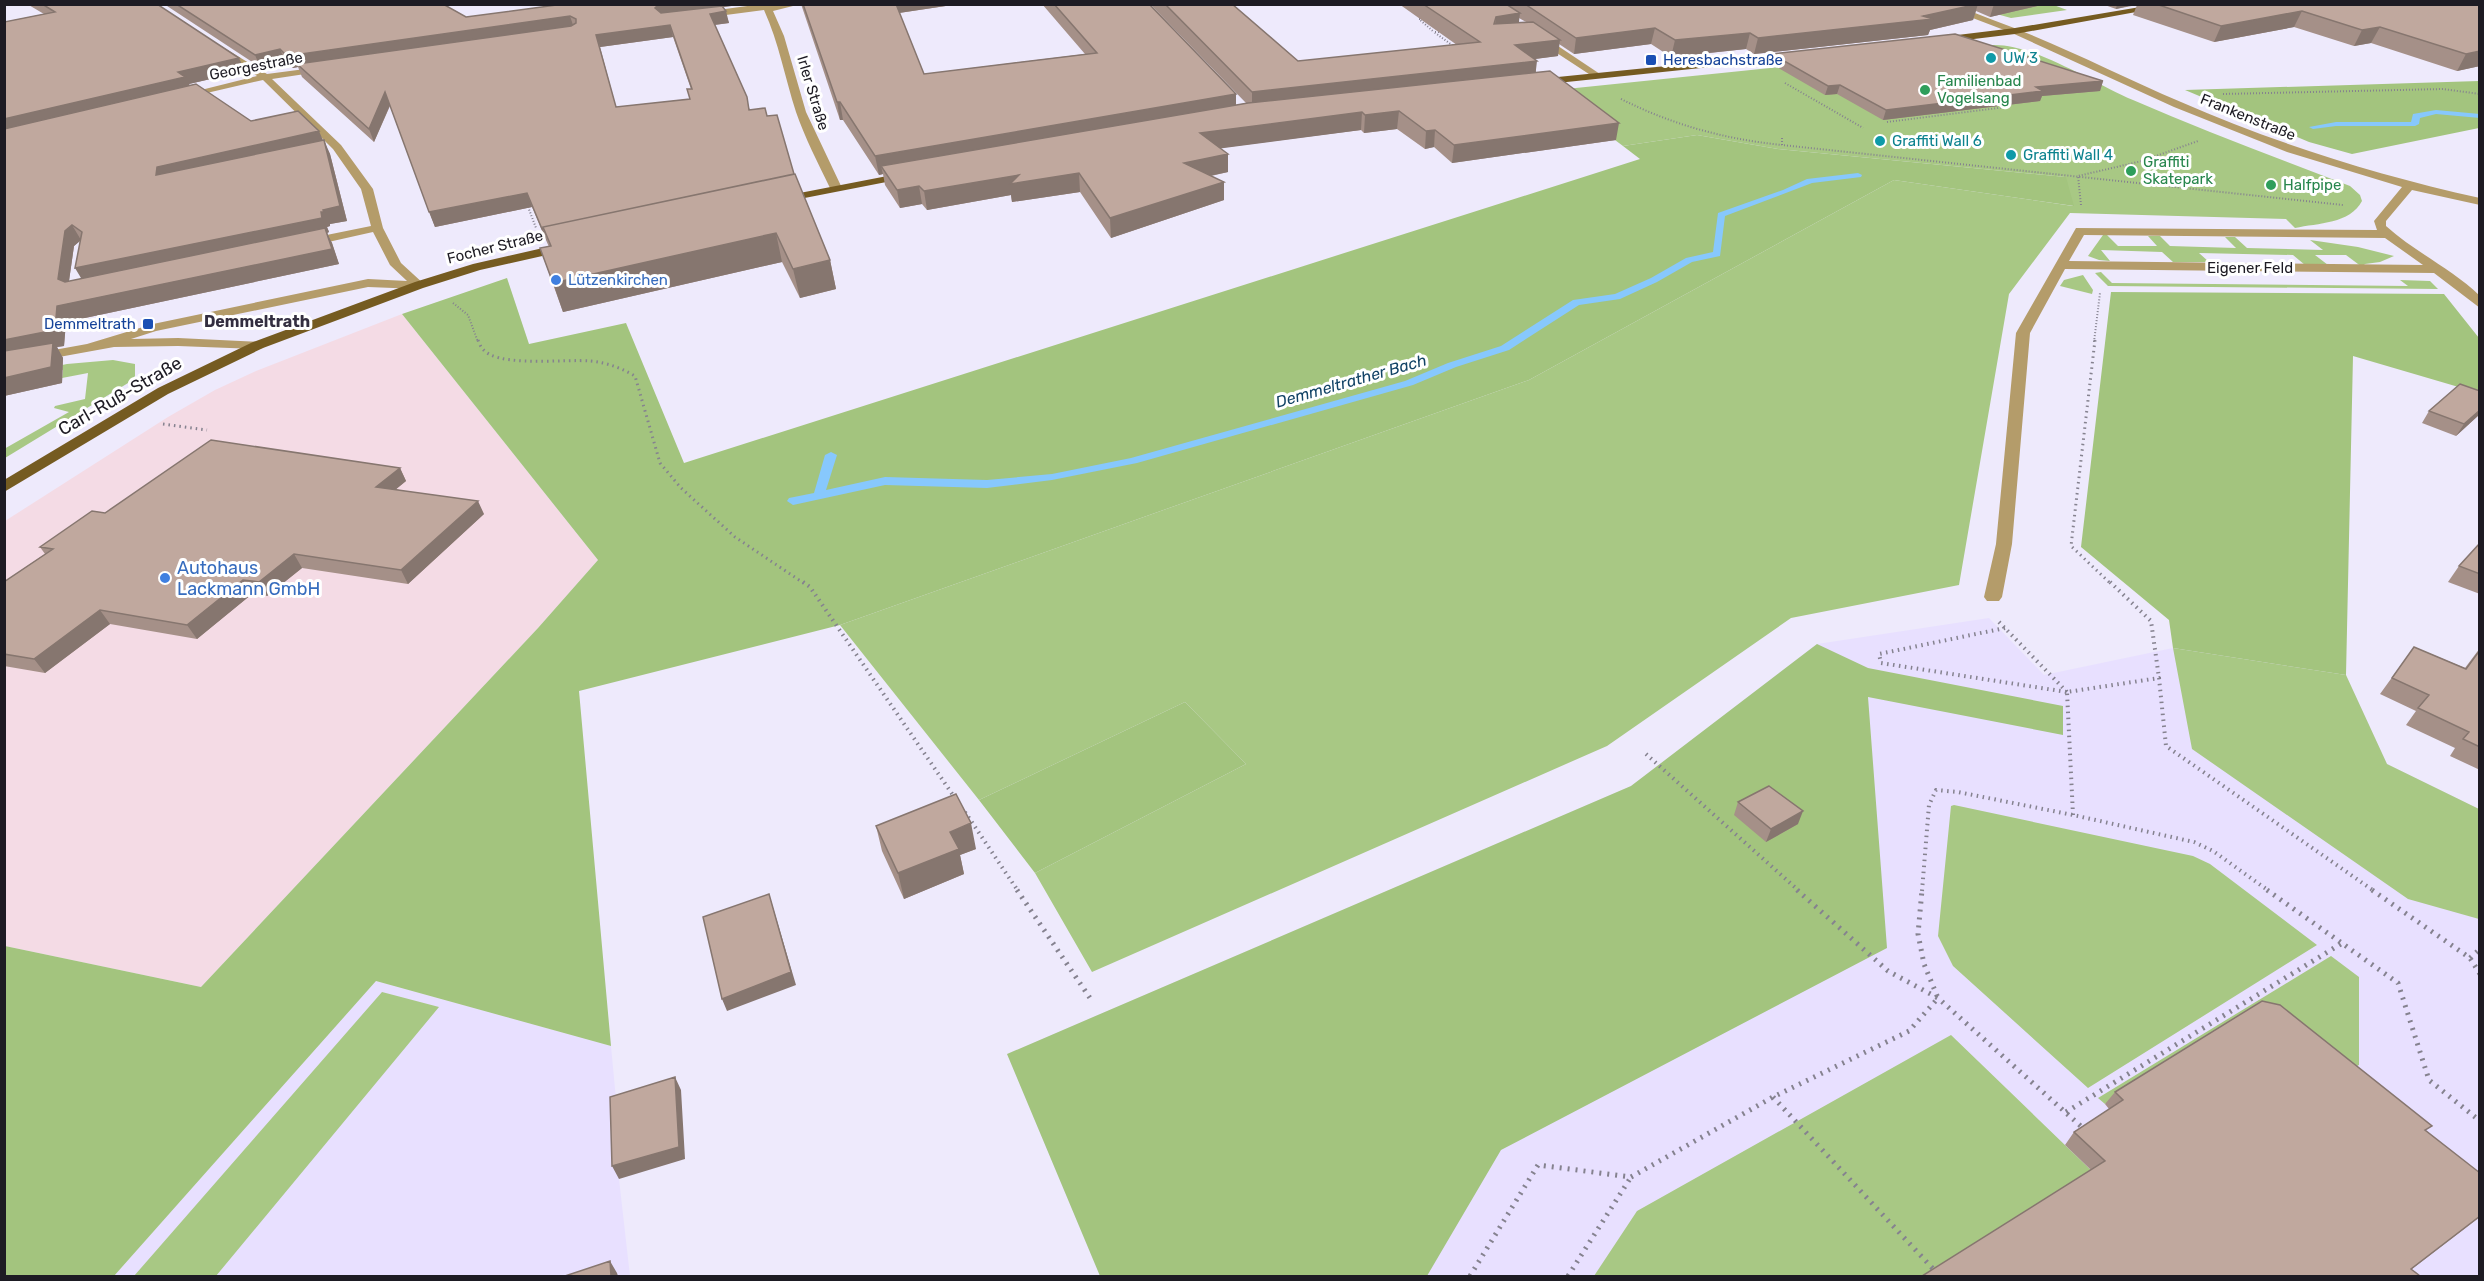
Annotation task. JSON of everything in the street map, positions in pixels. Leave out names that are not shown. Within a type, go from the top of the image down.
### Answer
[{"type":"main road","points":[[1924,41],[2015,31],[2176,4]]},
{"type":"main road","points":[[1528,83],[1807,54]]},
{"type":"main road","points":[[769,202],[924,172]]},
{"type":"main road","name":"Focher Straße","points":[[258,345],[419,285],[477,267],[578,244]]},
{"type":"main road","name":"Carl-Ruß-Straße","points":[[4,488],[163,391],[258,345]]},
{"type":"street","points":[[698,15],[797,4]]},
{"type":"street","points":[[1940,4],[2015,31]]},
{"type":"street","name":"Irler Straße","points":[[767,7],[780,36],[801,112],[836,188]]},
{"type":"street","name":"Frankenstraße","points":[[2015,31],[2239,130],[2302,154],[2409,186],[2480,202]]},
{"type":"street","points":[[1532,33],[1598,76]]},
{"type":"street","points":[[208,40],[265,77],[367,189],[377,228],[396,265],[419,285]]},
{"type":"street","name":"Georgestraße","points":[[174,99],[265,77],[337,67]]},
{"type":"street","points":[[2409,186],[2380,221],[2380,227],[2440,269],[2480,304]]},
{"type":"street","points":[[295,245],[377,228]]},
{"type":"street","name":"Eigener Feld","points":[[1993,597],[2004,544],[2022,333],[2080,231],[2387,234]]},
{"type":"street","name":"Eigener Feld","points":[[2060,265],[2440,269]]},
{"type":"street","points":[[92,346],[153,328],[369,283],[419,285]]},
{"type":"street","name":"Focher Straße","points":[[4,363],[92,346],[135,342],[258,345]]},
{"type":"path","points":[[1429,18],[1419,19],[1462,52]]},
{"type":"path","points":[[1434,32],[1446,31]]},
{"type":"path","points":[[1453,46],[1463,45]]},
{"type":"path","points":[[1781,80],[1863,128]]},
{"type":"path","points":[[2223,94],[2443,89],[2480,94]]},
{"type":"path","points":[[1617,97],[1658,118],[1695,131],[1728,139],[2314,200],[2386,213]]},
{"type":"path","points":[[1887,122],[2006,107],[2003,105]]},
{"type":"path","points":[[1782,138],[1782,145]]},
{"type":"path","points":[[525,200],[538,236]]},
{"type":"path","points":[[2101,287],[2071,546],[2151,621],[2166,746],[2470,958],[2480,974]]},
{"type":"path","points":[[447,301],[465,309],[480,347],[488,354],[541,361],[610,364],[628,370],[634,376],[660,463],[681,488],[735,537],[810,587],[956,799]]},
{"type":"path","points":[[161,423],[207,430]]},
{"type":"path","points":[[1996,620],[2067,692],[2073,815]]},
{"type":"path","points":[[2005,628],[1879,654],[1881,663],[2067,692],[2159,678]]},
{"type":"path","points":[[1646,754],[1888,970],[1938,998],[2085,1131]]},
{"type":"path","points":[[1938,998],[1924,964],[1918,934],[1932,795],[1936,790],[1945,790],[2073,815],[2204,846],[2344,942],[2398,983],[2429,1080],[2480,1121]]},
{"type":"path","points":[[963,809],[1090,998]]},
{"type":"path","points":[[2066,1112],[2344,942]]},
{"type":"path","points":[[2470,958],[2480,950]]},
{"type":"path","points":[[1568,1276],[1631,1177],[1773,1097],[1909,1031],[1938,998]]},
{"type":"path","points":[[1773,1097],[1937,1274]]},
{"type":"path","points":[[1470,1276],[1538,1165],[1631,1177]]},
{"type":"shaded area","points":[[402,314],[598,560],[538,628],[201,987],[5,946],[5,521],[168,417],[215,390],[256,371]]},
{"type":"shaded area","points":[[1989,618],[2044,675],[2173,648],[2346,675],[2387,764],[2479,809],[2479,1276],[1100,1276],[1007,1054],[1631,786],[1817,644]]},
{"type":"shaded area","points":[[376,981],[611,1046],[617,1110],[619,1179],[630,1276],[114,1276]]},
{"type":"green space","points":[[2051,4],[2067,10],[2011,18],[1964,5]]},
{"type":"green space","points":[[1993,45],[2009,46],[2045,57],[2117,93],[2350,186],[2360,195],[2362,201],[2357,209],[2342,218],[2295,228],[2286,219],[2070,213],[2009,294],[1959,585],[1791,618],[1607,746],[1092,972],[1035,873],[1246,764],[1185,702],[979,800],[840,625],[1529,380],[1894,180],[2073,206],[2065,177],[1778,149],[1697,135],[1623,146],[1587,119],[1537,92]]},
{"type":"green space","points":[[2479,81],[2479,128],[2352,154],[2309,142],[2185,90]]},
{"type":"green space","points":[[1697,135],[1778,149],[2066,177],[2074,206],[1894,180],[1529,380],[840,625],[579,691],[611,1046],[376,981],[114,1276],[5,1276],[5,946],[201,987],[538,628],[598,560],[402,314],[507,278],[529,344],[626,323],[684,463],[1640,159],[1623,146]]},
{"type":"green space","points":[[2103,235],[2107,235],[2118,246],[2157,246],[2148,236],[2160,236],[2170,246],[2236,248],[2225,237],[2235,237],[2247,248],[2323,250],[2310,240],[2358,247],[2394,256],[2380,262],[2365,264],[2362,267],[2346,255],[2315,255],[2328,265],[2305,265],[2293,255],[2199,253],[2209,262],[2173,262],[2162,252],[2101,250],[2110,261],[2088,256]]},
{"type":"green space","points":[[2101,272],[2112,283],[2408,286],[2400,280],[2430,281],[2438,289],[2108,286],[2095,273]]},
{"type":"green space","points":[[2083,275],[2093,290],[2092,294],[2060,286],[2064,280]]},
{"type":"green space","points":[[2111,292],[2444,294],[2479,338],[2479,393],[2353,356],[2346,675],[2173,648],[2169,620],[2081,547]]},
{"type":"green space","points":[[113,360],[135,364],[133,380],[5,458],[4,449],[69,412],[54,408],[55,406],[85,399],[88,373],[62,378],[63,370],[5,377],[67,364]]},
{"type":"green space","points":[[1817,644],[1868,668],[2063,706],[2063,735],[1868,697],[1887,948],[1501,1150],[1427,1276],[1100,1276],[1007,1054],[1631,786]]},
{"type":"green space","points":[[2173,648],[2346,675],[2387,764],[2479,809],[2479,919],[2408,899],[2192,749]]},
{"type":"green space","points":[[1185,702],[1246,764],[1035,873],[979,800]]},
{"type":"green space","points":[[1951,806],[2193,856],[2210,864],[2317,945],[2088,1088],[1953,966],[1938,936]]},
{"type":"green space","points":[[2331,956],[2359,977],[2359,1065],[2340,1075],[2251,1014],[2105,1104],[2098,1098]]},
{"type":"green space","points":[[382,992],[439,1007],[216,1276],[134,1276]]},
{"type":"green space","points":[[1951,1035],[2095,1174],[1932,1276],[1594,1276],[1637,1211]]},
{"type":"building","points":[[42,4],[157,4],[239,58],[178,72],[185,77],[4,119],[4,22],[55,12]]},
{"type":"building","points":[[176,4],[443,4],[466,17],[564,4],[659,4],[655,8],[661,13],[722,6],[726,11],[710,14],[747,97],[749,110],[765,108],[767,116],[777,115],[794,174],[543,227],[543,229],[527,193],[429,212],[385,92],[369,129],[297,64],[571,26],[576,23],[576,19],[570,16],[287,56],[280,49],[255,55]],"holes":[[[670,25],[692,89],[687,89],[690,99],[616,107],[596,35]]]},
{"type":"building","points":[[803,4],[896,4],[924,74],[1097,53],[1054,4],[1149,4],[1236,94],[875,156],[840,102],[837,102]]},
{"type":"building","points":[[1165,4],[1232,4],[1298,61],[1480,42],[1423,4],[1506,4],[1520,13],[1496,17],[1494,24],[1533,22],[1560,40],[1515,45],[1537,61],[1252,92]]},
{"type":"building","points":[[1525,4],[1978,4],[1923,16],[1933,19],[1758,38],[1750,33],[1675,40],[1655,28],[1576,38]]},
{"type":"building","points":[[2156,4],[2480,4],[2480,51],[2466,54],[2380,27],[2362,30],[2302,11],[2221,26]]},
{"type":"building","points":[[1955,34],[2103,81],[2036,87],[2043,91],[1886,110],[1840,85],[1828,86],[1772,54]]},
{"type":"building","points":[[1550,71],[1619,123],[1454,145],[1435,130],[1426,131],[1399,111],[1365,115],[1362,112],[1200,133],[1228,154],[1184,163],[1224,182],[1110,218],[1079,173],[1010,184],[1019,175],[924,191],[919,186],[897,190],[881,166],[1248,103]]},
{"type":"building","points":[[196,84],[251,121],[298,111],[319,131],[157,167],[156,175],[324,140],[340,206],[323,210],[322,218],[75,268],[82,232],[72,225],[65,231],[58,279],[65,282],[325,228],[332,249],[57,306],[55,330],[4,340],[4,129]]},
{"type":"building","points":[[795,174],[830,260],[793,269],[776,233],[553,283],[540,248],[551,246],[543,227]]},
{"type":"building","points":[[53,343],[51,367],[4,378],[4,351]]},
{"type":"building","points":[[2460,384],[2480,391],[2480,410],[2464,424],[2429,411]]},
{"type":"building","name":"Autohaus Lackmann GmbH","points":[[211,440],[400,468],[376,487],[478,501],[401,570],[294,554],[259,582],[243,580],[187,625],[100,610],[34,659],[4,654],[4,582],[53,549],[40,547],[92,511],[105,513]]},
{"type":"building","points":[[2480,543],[2480,574],[2459,566]]},
{"type":"building","points":[[2414,647],[2466,669],[2480,650],[2480,747],[2463,739],[2469,732],[2418,708],[2429,695],[2392,678]]},
{"type":"building","points":[[1769,786],[1803,811],[1771,829],[1738,802]]},
{"type":"building","points":[[956,794],[971,823],[950,832],[959,849],[898,873],[876,826]]},
{"type":"building","points":[[769,894],[791,972],[722,999],[703,917]]},
{"type":"building","points":[[2262,1001],[2280,1005],[2432,1126],[2425,1130],[2480,1173],[2480,1216],[2411,1269],[2420,1276],[1922,1276],[2105,1161],[2074,1132],[2123,1100],[2115,1092]]},
{"type":"building","points":[[675,1077],[679,1147],[612,1166],[610,1097]]},
{"type":"building","points":[[610,1261],[611,1276],[565,1276]]},
{"type":"waterway","name":"Demmeltrather Bach","points":[[2313,127],[2336,124],[2415,124],[2416,116],[2436,112],[2480,116]]},
{"type":"waterway","name":"Demmeltrather Bach","points":[[793,501],[885,481],[987,484],[1052,477],[1133,461],[1409,383],[1452,365],[1505,348],[1576,302],[1617,297],[1689,260],[1717,254],[1721,215],[1810,181],[1858,175]]},
{"type":"waterway","points":[[819,495],[831,455]]},
{"type":"place","name":"UW 3","points":[[1991,58]]},
{"type":"place","name":"Heresbachstraße","points":[[1651,60]]},
{"type":"place","name":"Familienbad Vogelsang","points":[[1925,90]]},
{"type":"place","name":"Graffiti Wall 6","points":[[1880,141]]},
{"type":"place","name":"Graffiti Wall 4","points":[[2011,155]]},
{"type":"place","name":"Graffiti Skatepark","points":[[2131,171]]},
{"type":"place","name":"Halfpipe","points":[[2271,185]]},
{"type":"place","name":"Lützenkirchen","points":[[556,280]]},
{"type":"place","name":"Demmeltrath","points":[[148,324]]},
{"type":"place","name":"Autohaus Lackmann GmbH","points":[[165,578]]},
{"type":"district","name":"Demmeltrath","points":[[257,321]]}]
